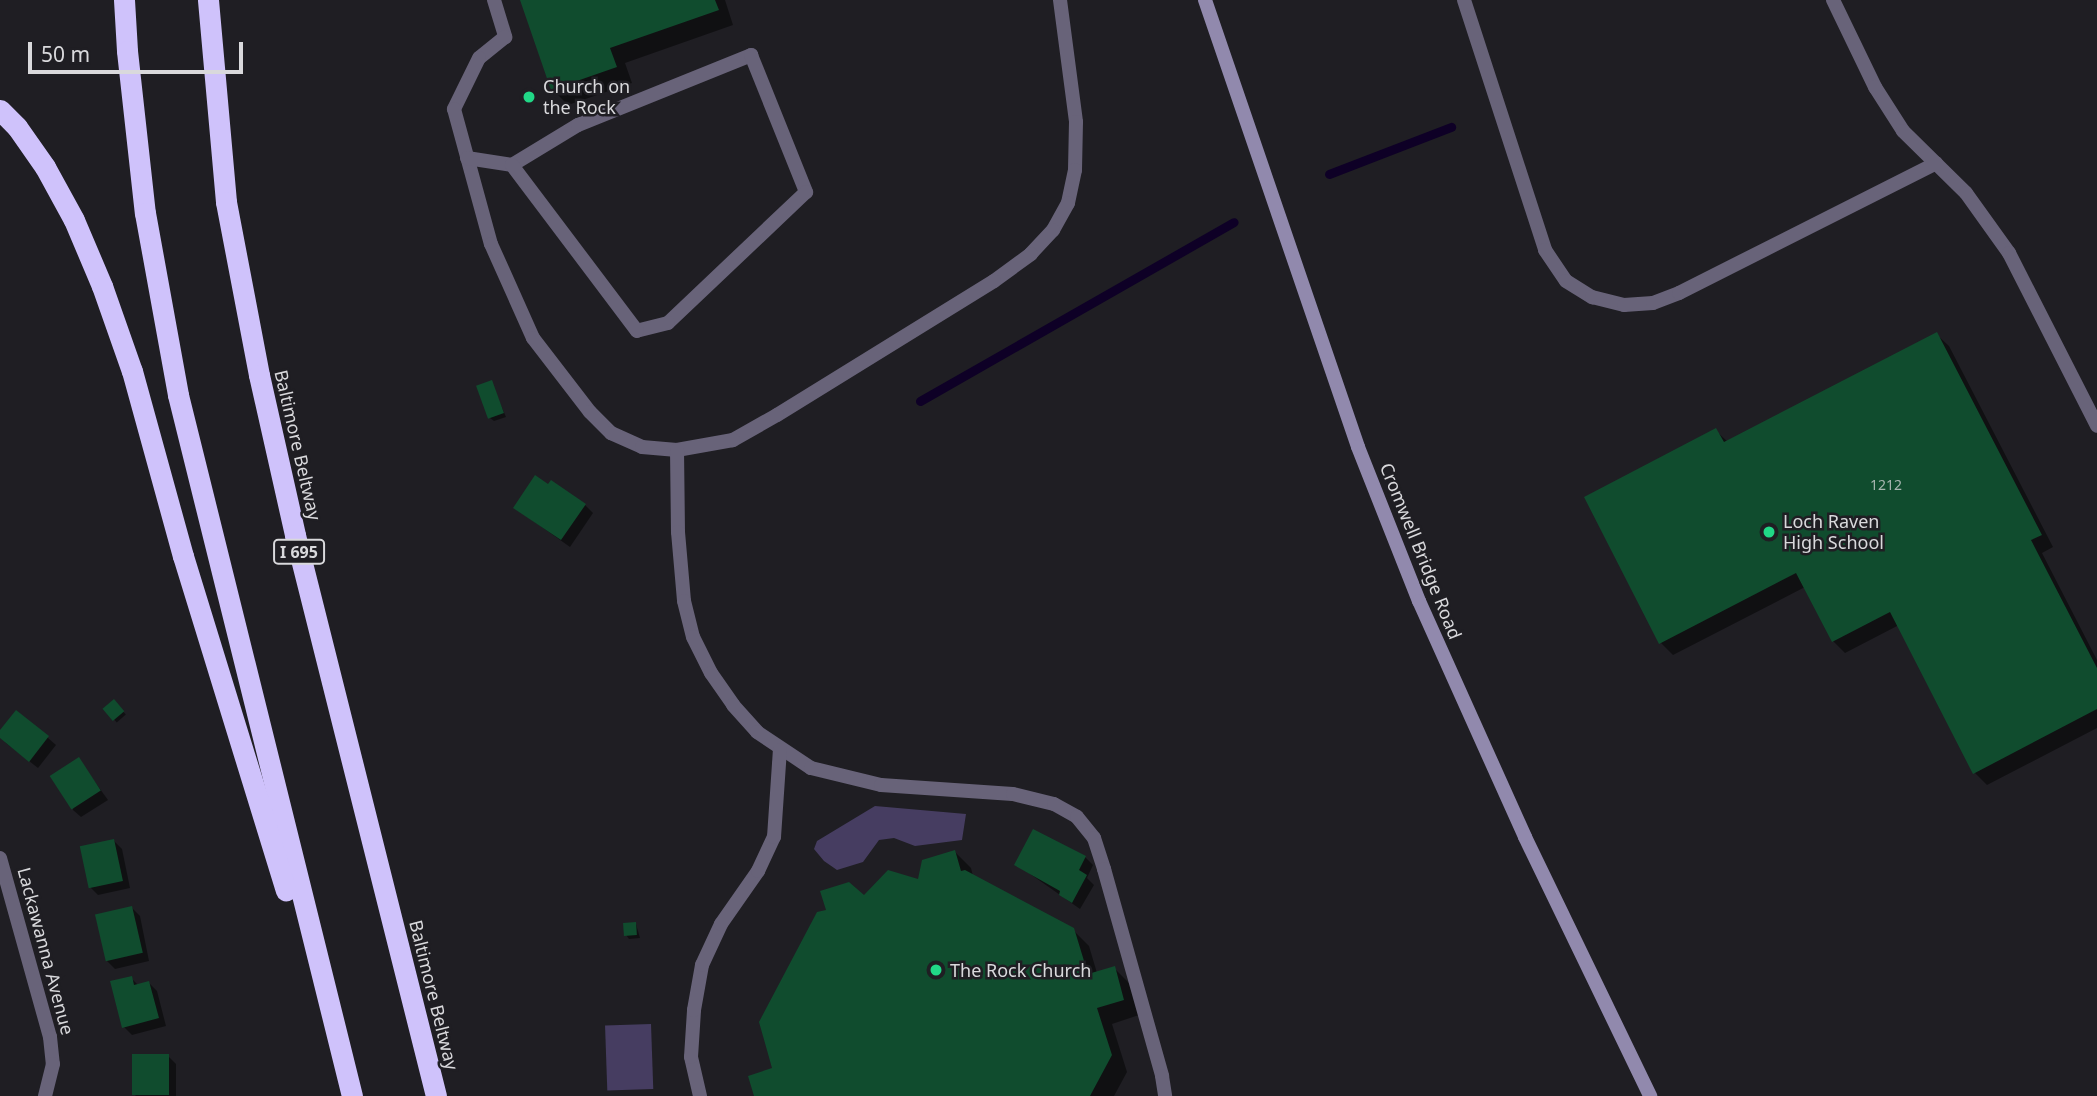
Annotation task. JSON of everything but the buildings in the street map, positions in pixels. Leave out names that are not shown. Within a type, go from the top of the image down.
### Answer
[{"type":"highway","points":[[124,0],[145,213],[178,395],[351,1096]]},
{"type":"highway","name":"Baltimore Beltway","points":[[208,0],[226,202],[259,375],[295,535],[436,1096]]},
{"type":"highway","points":[[0,110],[17,127],[45,167],[74,220],[102,286],[132,371],[183,556],[351,1096]]},
{"type":"main road","name":"Cromwell Bridge Road","points":[[1205,0],[1358,447],[1419,601],[1525,837],[1650,1096]]},
{"type":"street","points":[[494,0],[505,37],[479,58],[454,109],[491,244],[533,338],[561,377],[611,433],[642,447],[677,450],[733,440],[777,415],[994,281],[1031,254],[1053,230],[1068,203],[1075,170],[1076,122],[1060,0]]},
{"type":"street","points":[[1464,0],[1545,250],[1566,281],[1592,297],[1624,305],[1653,303],[1679,293],[1936,163]]},
{"type":"street","points":[[1833,0],[1875,87],[1903,131],[1966,193],[2009,253],[2097,426]]},
{"type":"street","points":[[467,158],[512,165],[578,125],[751,55],[806,192],[668,323],[637,331],[512,165]]},
{"type":"street","points":[[677,450],[678,532],[684,601],[693,637],[711,673],[733,705],[757,732],[780,750],[811,768],[881,785],[1013,794],[1054,804],[1077,817],[1094,838],[1104,869],[1162,1076],[1165,1096]]},
{"type":"street","points":[[700,1096],[691,1057],[694,1010],[702,965],[721,924],[758,871],[774,837],[780,750]]},
{"type":"street","name":"Lackawanna Avenue","points":[[0,858],[50,1037],[53,1064],[45,1096]]},
{"type":"shaded area","points":[[875,806],[966,814],[962,840],[915,846],[894,838],[879,840],[863,862],[837,870],[824,861],[814,849],[817,841]]},
{"type":"shaded area","points":[[651,1024],[653,1089],[607,1091],[605,1026]]},
{"type":"waterway","points":[[1329,174],[1451,127]]},
{"type":"waterway","points":[[920,401],[1234,222]]},
{"type":"place","name":"Church on the Rock","points":[[529,97]]},
{"type":"place","name":"Loch Raven High School","points":[[1769,532]]},
{"type":"place","name":"The Rock Church","points":[[936,970]]}]
